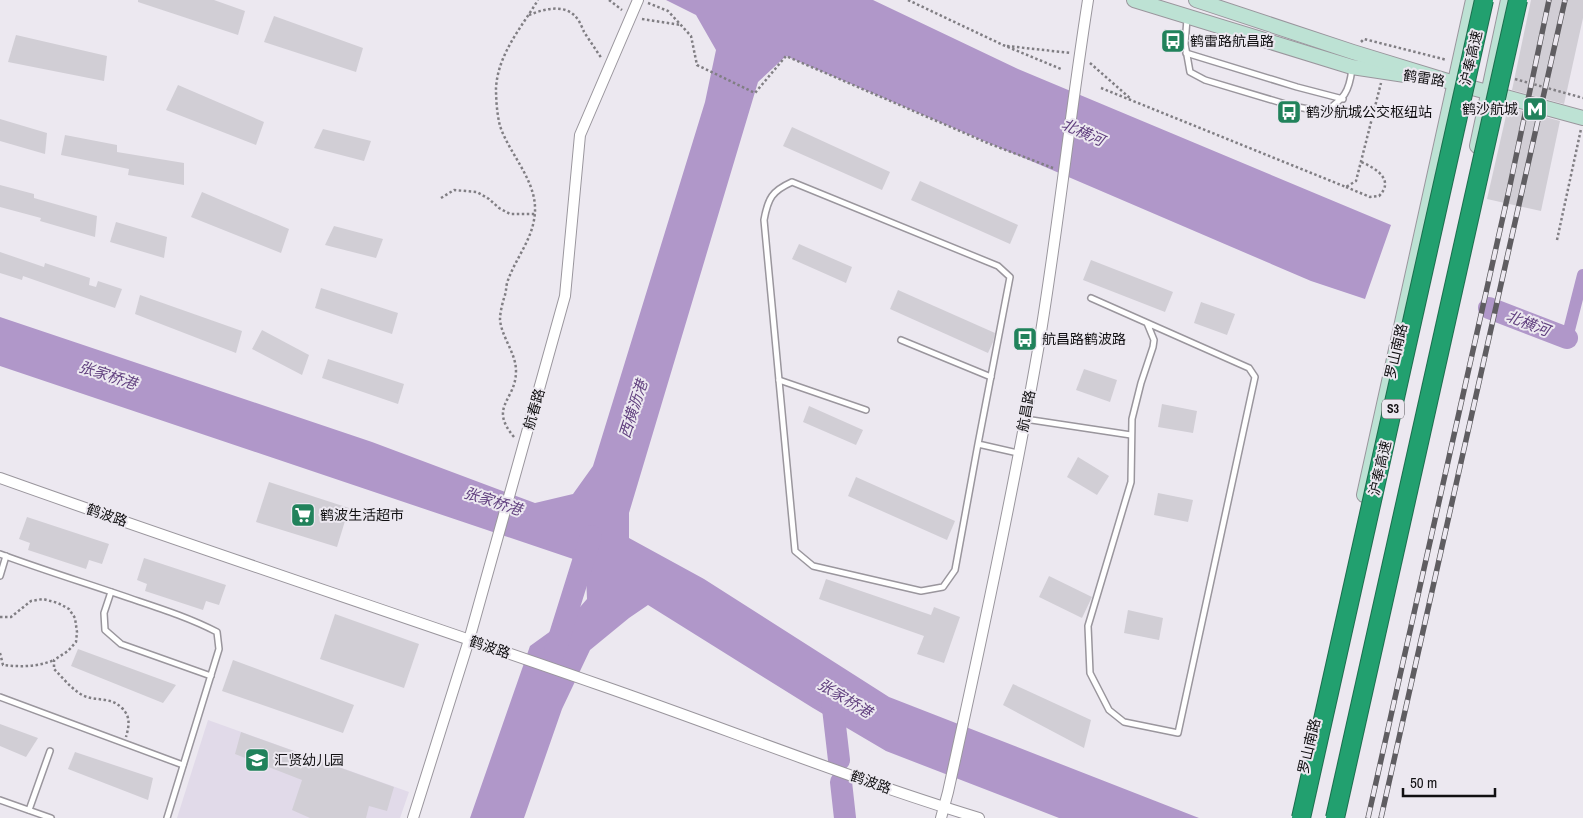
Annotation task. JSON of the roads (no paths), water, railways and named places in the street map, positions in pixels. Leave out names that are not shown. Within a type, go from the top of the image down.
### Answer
[{"type":"highway","name":"沪奉高速","points":[[1301,818],[1484,0]]},
{"type":"highway","name":"S3","points":[[1335,818],[1518,0]]},
{"type":"main road","name":"鹤雷路","points":[[1134,0],[1352,67],[1454,83]]},
{"type":"main road","name":"鹤雷路","points":[[1196,0],[1454,83]]},
{"type":"main road","name":"罗山南路","points":[[1293,818],[1473,0]]},
{"type":"main road","points":[[1342,818],[1508,0]]},
{"type":"main road","points":[[1454,83],[1583,118]]},
{"type":"street","name":"航春路","points":[[413,818],[469,640],[565,296],[580,135],[638,0]]},
{"type":"street","name":"航昌路","points":[[941,818],[998,562],[1039,343],[1088,0]]},
{"type":"street","name":"鹤波路","points":[[0,478],[978,818]]},
{"type":"lane","points":[[1188,16],[1186,53],[1190,72],[1205,80],[1292,106],[1325,112],[1343,99],[1351,80],[1353,52]]},
{"type":"lane","points":[[1186,53],[1343,99]]},
{"type":"lane","points":[[792,182],[998,266],[1010,277],[955,570],[943,587],[921,591],[813,566],[795,552],[779,380],[764,220],[767,204],[778,188],[792,182]]},
{"type":"lane","points":[[1091,298],[1249,368],[1255,377],[1178,733],[1124,722],[1108,710],[1090,673],[1088,626],[1131,482],[1132,420],[1141,383],[1153,348],[1154,340],[1147,323]]},
{"type":"lane","points":[[901,340],[991,377]]},
{"type":"lane","points":[[779,380],[866,410]]},
{"type":"lane","points":[[1025,419],[1131,435]]},
{"type":"lane","points":[[978,444],[1018,453]]},
{"type":"lane","points":[[0,576],[3,555],[42,570],[194,620],[217,632],[219,649],[167,818]]},
{"type":"lane","points":[[111,592],[104,613],[105,630],[122,644],[211,676]]},
{"type":"lane","points":[[0,697],[183,765]]},
{"type":"lane","points":[[29,810],[50,751]]},
{"type":"lane","points":[[0,800],[51,818]]},
{"type":"water","name":"张家桥港","points":[[666,0],[873,0],[1018,69],[1391,225],[1365,299],[1311,281],[786,56],[758,82],[629,513],[629,538],[704,579],[889,697],[1199,818],[1059,818],[886,751],[813,708],[648,605],[590,650],[562,709],[524,818],[470,818],[530,646],[573,615],[587,599],[586,574],[579,561],[0,366],[0,317],[372,442],[535,503],[573,494],[593,466],[705,102],[716,50],[696,15]]},
{"type":"waterway","points":[[1567,338],[1583,275]]},
{"type":"waterway","name":"北横河","points":[[1489,308],[1567,338]]},
{"type":"waterway","name":"西横沥港","points":[[555,651],[591,536]]},
{"type":"waterway","name":"张家桥港","points":[[831,691],[839,760]]},
{"type":"waterway","points":[[841,782],[845,818]]},
{"type":"railway","points":[[1368,818],[1509,190],[1549,0]]},
{"type":"railway","points":[[1381,818],[1565,0]]},
{"type":"place","name":"鹤雷路航昌路","points":[[1173,41]]},
{"type":"place","name":"鹤沙航城","points":[[1535,109]]},
{"type":"place","name":"鹤沙航城公交枢纽站","points":[[1289,112]]},
{"type":"place","name":"航昌路鹤波路","points":[[1025,339]]},
{"type":"place","name":"鹤波生活超市","points":[[303,515]]},
{"type":"place","name":"汇贤幼儿园","points":[[257,760]]}]
